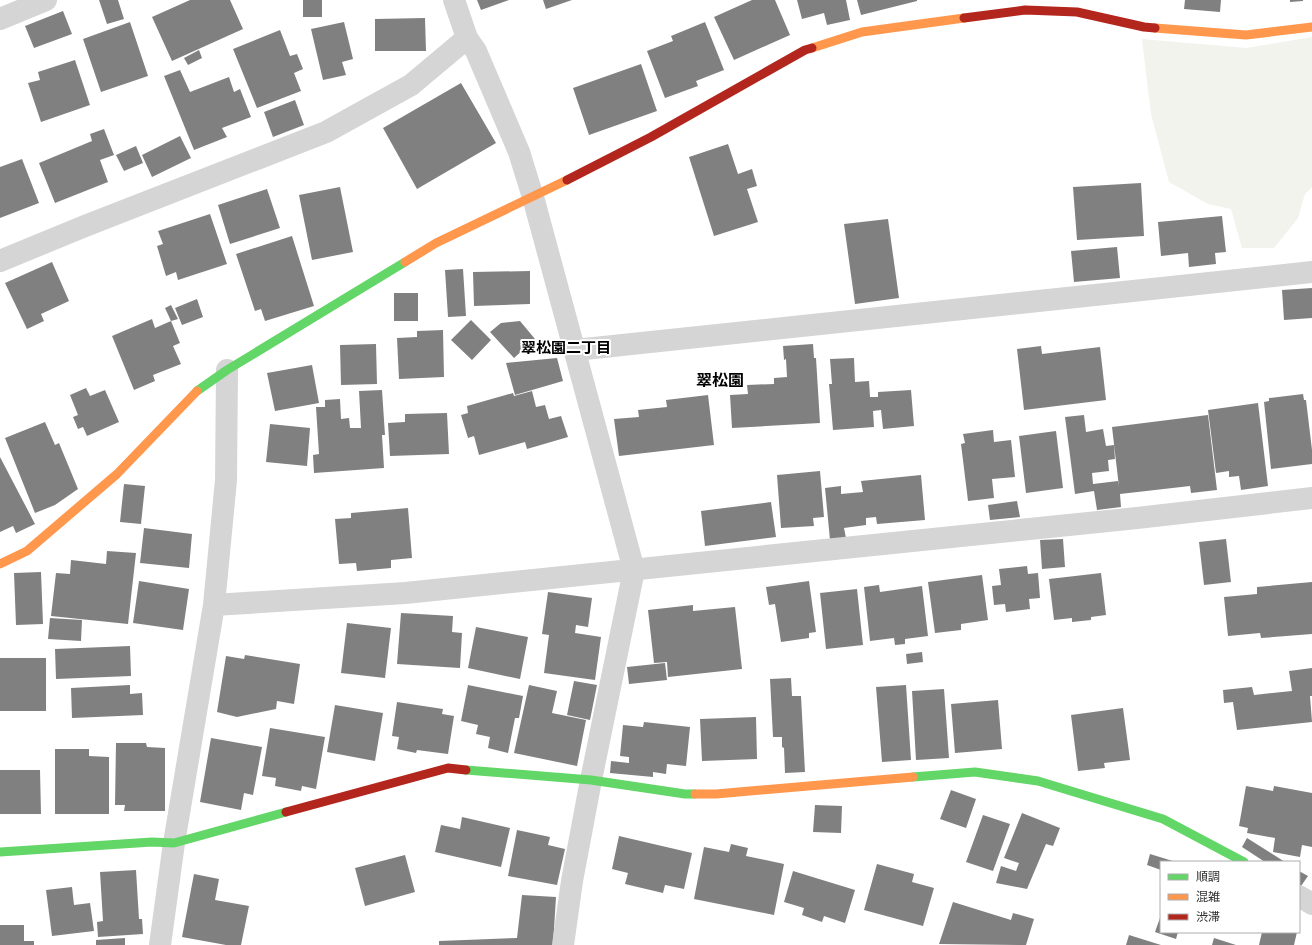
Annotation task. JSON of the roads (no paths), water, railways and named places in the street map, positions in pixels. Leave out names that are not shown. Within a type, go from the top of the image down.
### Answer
[{"type":"street","points":[[0,18],[46,0]]},
{"type":"street","points":[[454,0],[467,38],[476,51],[519,152],[533,197],[634,570],[590,780],[572,881],[563,945]]},
{"type":"street","points":[[0,564],[27,551],[33,546],[117,474],[198,390],[227,370],[436,243],[533,197],[651,137],[805,50],[862,32],[1025,10],[1077,12],[1144,27],[1246,35],[1312,27]]},
{"type":"street","points":[[0,261],[85,226],[326,132],[411,85],[467,38]]},
{"type":"street","points":[[575,350],[1312,272]]},
{"type":"street","points":[[160,945],[174,843],[214,605],[226,480],[227,370]]},
{"type":"street","points":[[214,605],[405,594],[1137,518],[1312,498]]},
{"type":"street","points":[[0,852],[152,842],[174,843],[448,768],[590,780],[685,794],[716,794],[975,772],[1038,781],[1163,820],[1242,861]]},
{"type":"street","points":[[1300,897],[1312,904]]},
{"type":"district","name":"翠松園二丁目","points":[[566,348]]},
{"type":"district","name":"翠松園","points":[[720,380]]}]
